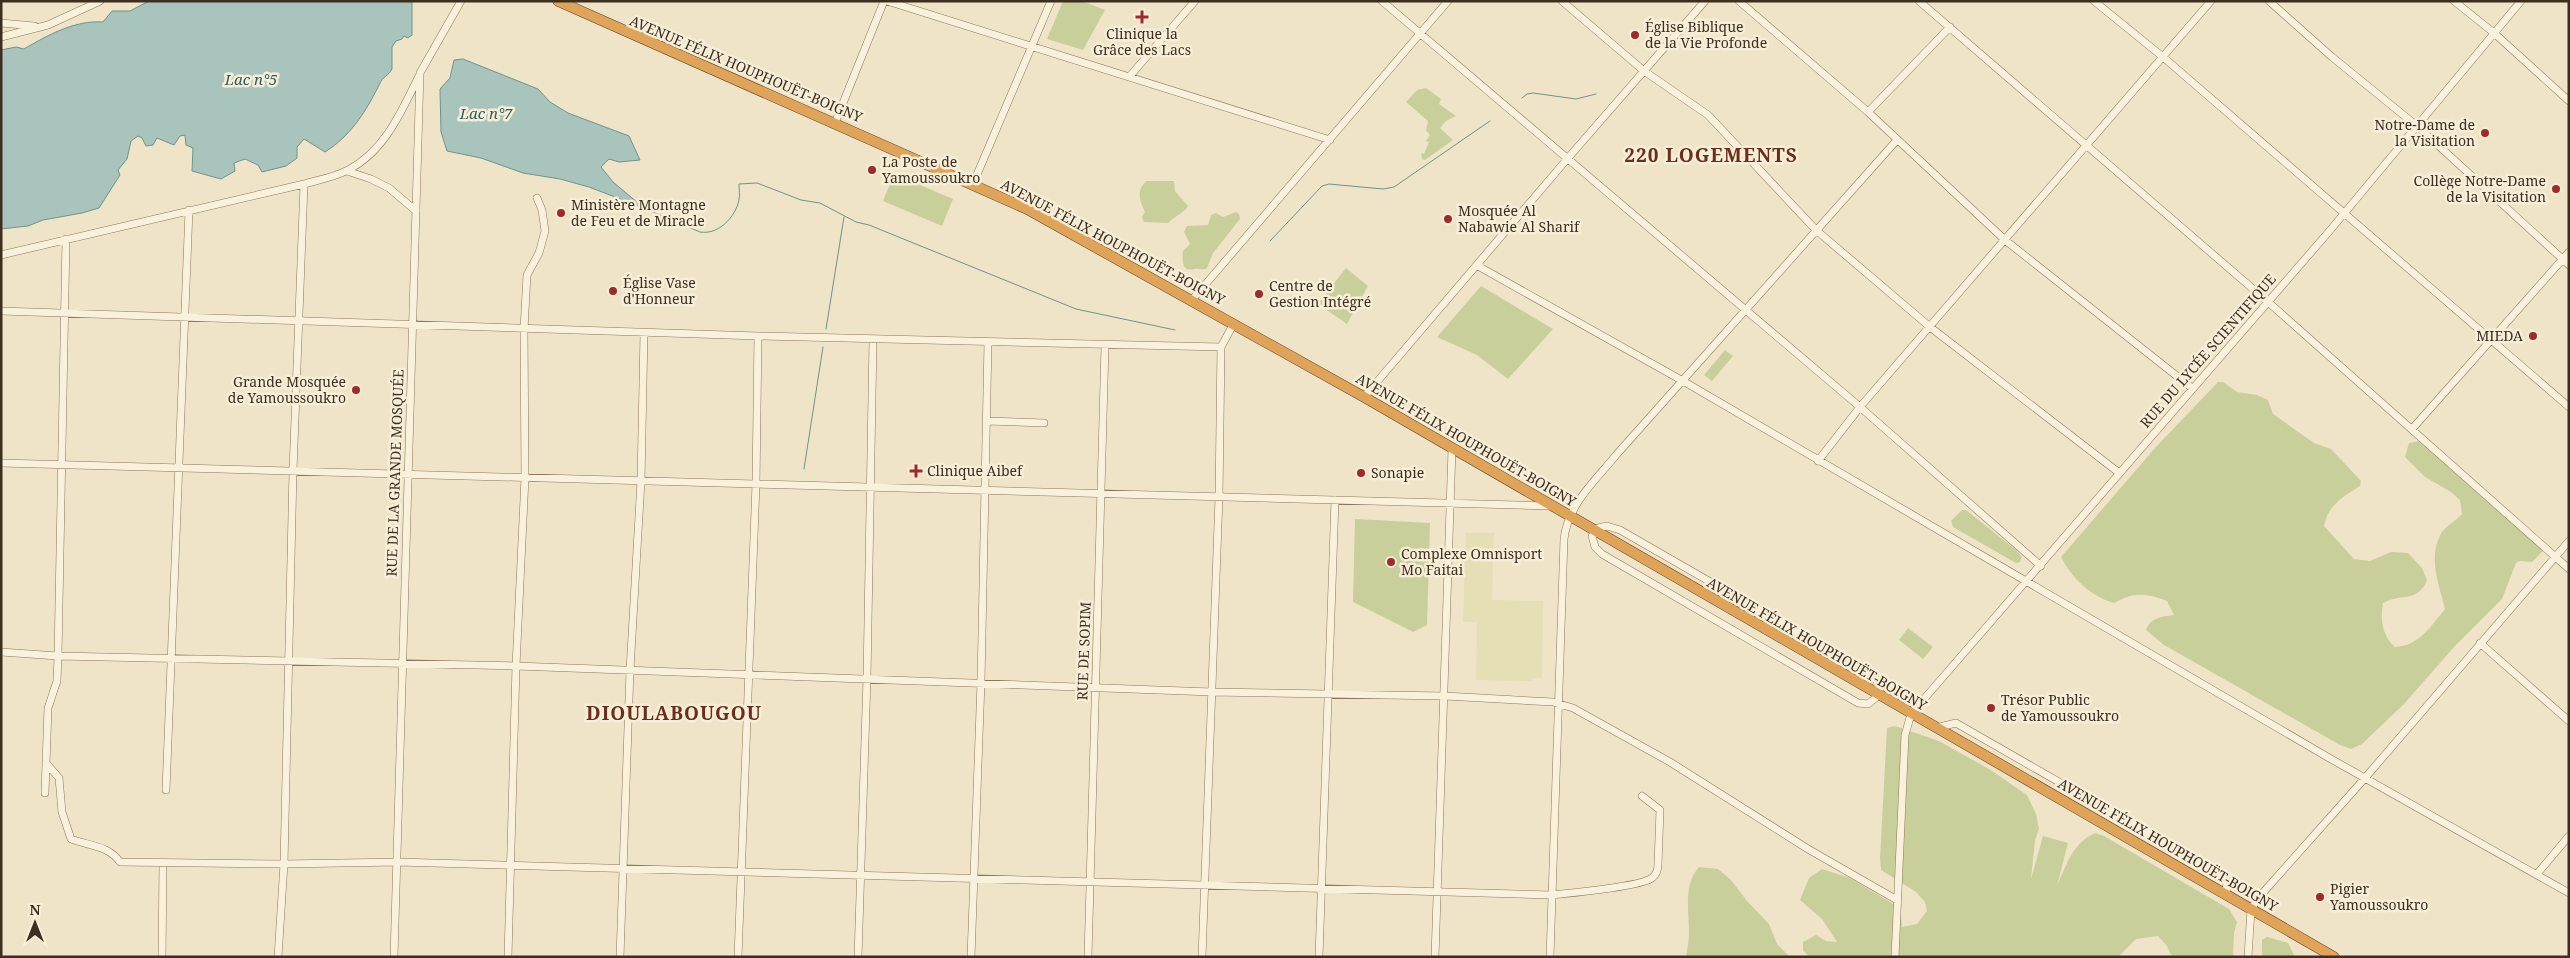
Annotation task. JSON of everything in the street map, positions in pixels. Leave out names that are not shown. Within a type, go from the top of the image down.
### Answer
[{"type":"highway","name":"AVENUE FÉLIX HOUPHOUËT-BOIGNY","points":[[558,1],[1027,209],[1364,397],[1878,696],[2334,957]]},
{"type":"street","points":[[1,37],[42,26],[100,1]]},
{"type":"street","name":"RUE DE LA GRANDE MOSQUÉE","points":[[394,957],[420,73],[461,1]]},
{"type":"street","points":[[835,123],[886,1],[1330,140]]},
{"type":"street","points":[[974,184],[1051,1]]},
{"type":"street","points":[[1129,77],[1194,1]]},
{"type":"street","points":[[1382,1],[1860,407],[2041,566]]},
{"type":"street","points":[[1192,300],[1254,224],[1330,140],[1448,1]]},
{"type":"street","points":[[1562,1],[1644,71],[1708,115],[1816,230],[1930,327],[2118,472]]},
{"type":"street","points":[[1364,397],[1705,1]]},
{"type":"street","points":[[1739,1],[1868,112],[2005,240],[2192,388]]},
{"type":"street","points":[[1919,1],[2267,301],[2569,569]]},
{"type":"street","points":[[2094,1],[2163,57],[2569,407]]},
{"type":"street","points":[[1818,461],[1860,407],[2211,1]]},
{"type":"street","points":[[2269,1],[2332,58],[2417,126],[2569,265]]},
{"type":"street","points":[[2454,1],[2494,33],[2569,101]]},
{"type":"street","name":"RUE DU LYCÉE SCIENTIFIQUE","points":[[1911,714],[2041,566],[2118,472],[2344,214],[2521,1]]},
{"type":"street","points":[[1,23],[42,26]]},
{"type":"street","points":[[1868,112],[1950,27]]},
{"type":"street","points":[[1,255],[304,184],[347,171],[374,152],[383,141],[420,73]]},
{"type":"street","points":[[1550,957],[1564,539],[1569,515],[1588,489],[1897,140]]},
{"type":"street","points":[[347,171],[371,178],[389,188],[416,211]]},
{"type":"street","points":[[278,957],[284,864],[293,471],[304,184]]},
{"type":"street","points":[[508,957],[516,666],[525,478],[524,329],[526,275],[539,253],[545,231],[542,210],[537,198]]},
{"type":"street","points":[[166,790],[173,659],[188,210]]},
{"type":"street","points":[[45,793],[48,708],[57,681],[58,656],[66,239]]},
{"type":"street","points":[[2412,429],[2569,252]]},
{"type":"street","points":[[1478,266],[1683,381],[2026,583],[2569,893]]},
{"type":"street","points":[[1,311],[873,340],[1222,347]]},
{"type":"street","points":[[1202,957],[1203,885],[1219,497],[1222,347],[1234,323]]},
{"type":"street","points":[[620,957],[630,670],[641,481],[644,333]]},
{"type":"street","points":[[738,957],[750,674],[756,484],[758,336]]},
{"type":"street","points":[[858,957],[867,678],[873,340]]},
{"type":"street","points":[[971,957],[981,682],[988,342]]},
{"type":"street","name":"RUE DE SOPIM","points":[[1088,957],[1105,346]]},
{"type":"street","points":[[987,421],[1044,423]]},
{"type":"street","points":[[1435,957],[1452,449]]},
{"type":"street","points":[[1,463],[1552,506]]},
{"type":"street","points":[[1319,957],[1335,500]]},
{"type":"street","points":[[1606,526],[1620,530],[1874,676],[1880,686],[1878,696],[1868,704],[1858,703],[1718,622],[1602,554],[1593,543],[1594,531],[1606,526]]},
{"type":"street","points":[[2248,957],[2251,908],[2366,778],[2569,541]]},
{"type":"street","points":[[2480,643],[2569,721]]},
{"type":"street","points":[[1,652],[58,656],[516,666],[1096,686],[1212,692],[1445,696],[1559,703],[1670,762],[1808,849],[1897,900]]},
{"type":"street","points":[[1895,957],[1905,735],[1911,714]]},
{"type":"street","points":[[1936,728],[1956,723],[2224,876],[2227,881],[2226,895]]},
{"type":"street","points":[[46,762],[59,778],[62,812],[71,838],[88,845],[106,848],[120,862],[163,864],[398,862],[1089,880],[1551,895],[1634,884],[1652,878],[1658,870],[1660,810],[1642,796]]},
{"type":"street","points":[[2537,874],[2569,836]]},
{"type":"street","points":[[162,957],[163,864]]},
{"type":"shaded area","points":[[1466,533],[1494,533],[1492,600],[1543,601],[1542,678],[1532,678],[1531,681],[1476,680],[1477,622],[1463,622]]},
{"type":"green space","points":[[1063,1],[1082,1],[1105,10],[1083,50],[1047,39]]},
{"type":"green space","points":[[1426,88],[1441,99],[1439,104],[1456,116],[1446,121],[1440,128],[1453,140],[1425,160],[1422,159],[1421,153],[1424,154],[1429,142],[1426,141],[1430,135],[1426,130],[1428,121],[1406,102],[1417,90]]},
{"type":"green space","points":[[894,174],[953,199],[942,226],[883,201]]},
{"type":"green space","points":[[1147,181],[1174,181],[1175,191],[1188,206],[1187,208],[1168,223],[1144,222],[1142,217],[1145,212],[1140,200],[1140,192],[1143,184]]},
{"type":"green space","points":[[1236,212],[1239,214],[1240,219],[1213,253],[1207,268],[1191,270],[1185,268],[1183,251],[1190,244],[1184,232],[1187,226],[1208,225],[1211,215],[1216,213],[1223,217]]},
{"type":"green space","points":[[1346,268],[1368,286],[1347,324],[1318,304]]},
{"type":"green space","points":[[1481,286],[1553,329],[1508,379],[1477,355],[1437,337]]},
{"type":"green space","points":[[1725,350],[1733,356],[1712,381],[1704,375]]},
{"type":"green space","points":[[2218,382],[2223,382],[2237,392],[2257,395],[2268,400],[2273,414],[2314,443],[2331,449],[2361,481],[2360,486],[2337,502],[2329,512],[2324,526],[2354,559],[2370,561],[2391,552],[2408,553],[2422,568],[2427,580],[2419,592],[2383,603],[2383,627],[2387,638],[2395,647],[2403,646],[2417,639],[2429,629],[2445,609],[2437,580],[2435,551],[2442,532],[2462,514],[2460,500],[2451,492],[2425,477],[2405,457],[2409,443],[2419,441],[2543,551],[2532,562],[2520,561],[2516,563],[2502,599],[2454,647],[2404,704],[2362,744],[2351,749],[2340,745],[2164,645],[2146,630],[2154,620],[2174,615],[2167,601],[2146,595],[2134,595],[2114,603],[2105,600],[2090,591],[2076,579],[2061,557],[2155,448]]},
{"type":"green space","points":[[1962,510],[1966,510],[2016,550],[2022,557],[2020,562],[2016,563],[1953,527],[1951,521]]},
{"type":"green space","name":"Complexe Omnisport Mo Faitai","points":[[1355,519],[1430,523],[1427,625],[1413,632],[1353,602]]},
{"type":"green space","points":[[1908,628],[1933,647],[1923,659],[1899,640]]},
{"type":"green space","points":[[1895,726],[1939,741],[1989,769],[2027,795],[2036,814],[2039,829],[2035,840],[2031,879],[2043,836],[2068,843],[2057,886],[2067,862],[2081,843],[2095,833],[2104,836],[2229,909],[2237,922],[2234,933],[2233,957],[2172,957],[2167,946],[2158,936],[2136,939],[2118,957],[1809,957],[1803,950],[1803,942],[1816,935],[1826,941],[1837,942],[1822,919],[1800,900],[1809,878],[1822,869],[1850,878],[1900,908],[1902,927],[1917,924],[1927,911],[1925,902],[1916,892],[1881,870],[1880,858],[1887,728]]},
{"type":"green space","points":[[1699,867],[1718,869],[1731,880],[1747,901],[1769,924],[1777,944],[1790,957],[1686,957],[1689,936],[1689,890],[1694,874]]},
{"type":"green space","points":[[2267,937],[2288,943],[2295,957],[2262,957],[2262,940]]},
{"type":"water","name":"Lac n°5","points":[[149,1],[412,1],[412,35],[408,38],[404,36],[396,41],[392,47],[391,71],[381,81],[370,103],[357,122],[343,138],[325,152],[304,139],[297,147],[297,158],[286,166],[262,172],[258,165],[245,159],[234,163],[235,171],[221,179],[192,171],[193,148],[186,145],[185,135],[180,136],[174,145],[157,138],[153,145],[146,146],[142,138],[138,136],[131,141],[127,159],[118,170],[120,175],[99,208],[43,220],[28,226],[1,229],[1,50],[16,47],[24,49],[62,29],[82,23],[103,22],[112,11],[130,11]]},
{"type":"water","name":"Lac n°7","points":[[463,59],[538,89],[550,102],[568,113],[629,136],[640,160],[619,162],[609,159],[601,167],[613,182],[644,208],[589,187],[560,179],[523,173],[481,158],[447,151],[441,132],[440,89],[450,78],[454,60]]},
{"type":"waterway","points":[[1522,98],[1527,94],[1533,93],[1576,99],[1596,94]]},
{"type":"waterway","points":[[1270,241],[1322,186],[1329,184],[1383,189],[1394,187],[1490,121]]},
{"type":"waterway","points":[[644,208],[700,232],[713,231],[725,224],[734,213],[739,200],[739,184],[757,183],[801,200],[820,203],[856,222],[869,225],[1076,309],[1175,330]]},
{"type":"waterway","points":[[826,329],[844,217]]},
{"type":"waterway","points":[[804,469],[823,347]]},
{"type":"place","name":"Clinique la Grâce des Lacs","points":[[1142,17]]},
{"type":"place","name":"Église Biblique de la Vie Profonde","points":[[1635,35]]},
{"type":"place","name":"Notre-Dame de la Visitation","points":[[2485,133]]},
{"type":"place","name":"La Poste de Yamoussoukro","points":[[872,170]]},
{"type":"place","name":"Collège Notre-Dame de la Visitation","points":[[2556,189]]},
{"type":"place","name":"Ministère Montagne de Feu et de Miracle","points":[[561,213]]},
{"type":"place","name":"Mosquée Al Nabawie Al Sharif","points":[[1448,219]]},
{"type":"place","name":"Église Vase d'Honneur","points":[[613,291]]},
{"type":"place","name":"Centre de Gestion Intégré","points":[[1259,294]]},
{"type":"place","name":"MIEDA","points":[[2533,336]]},
{"type":"place","name":"Grande Mosquée de Yamoussoukro","points":[[356,390]]},
{"type":"place","name":"Clinique Aibef","points":[[916,471]]},
{"type":"place","name":"Sonapie","points":[[1361,473]]},
{"type":"place","name":"Complexe Omnisport Mo Faitai","points":[[1391,562]]},
{"type":"place","name":"Trésor Public de Yamoussoukro","points":[[1991,708]]},
{"type":"place","name":"Pigier Yamoussoukro","points":[[2320,897]]},
{"type":"district","name":"220 LOGEMENTS","points":[[1711,155]]},
{"type":"district","name":"DIOULABOUGOU","points":[[674,713]]}]
